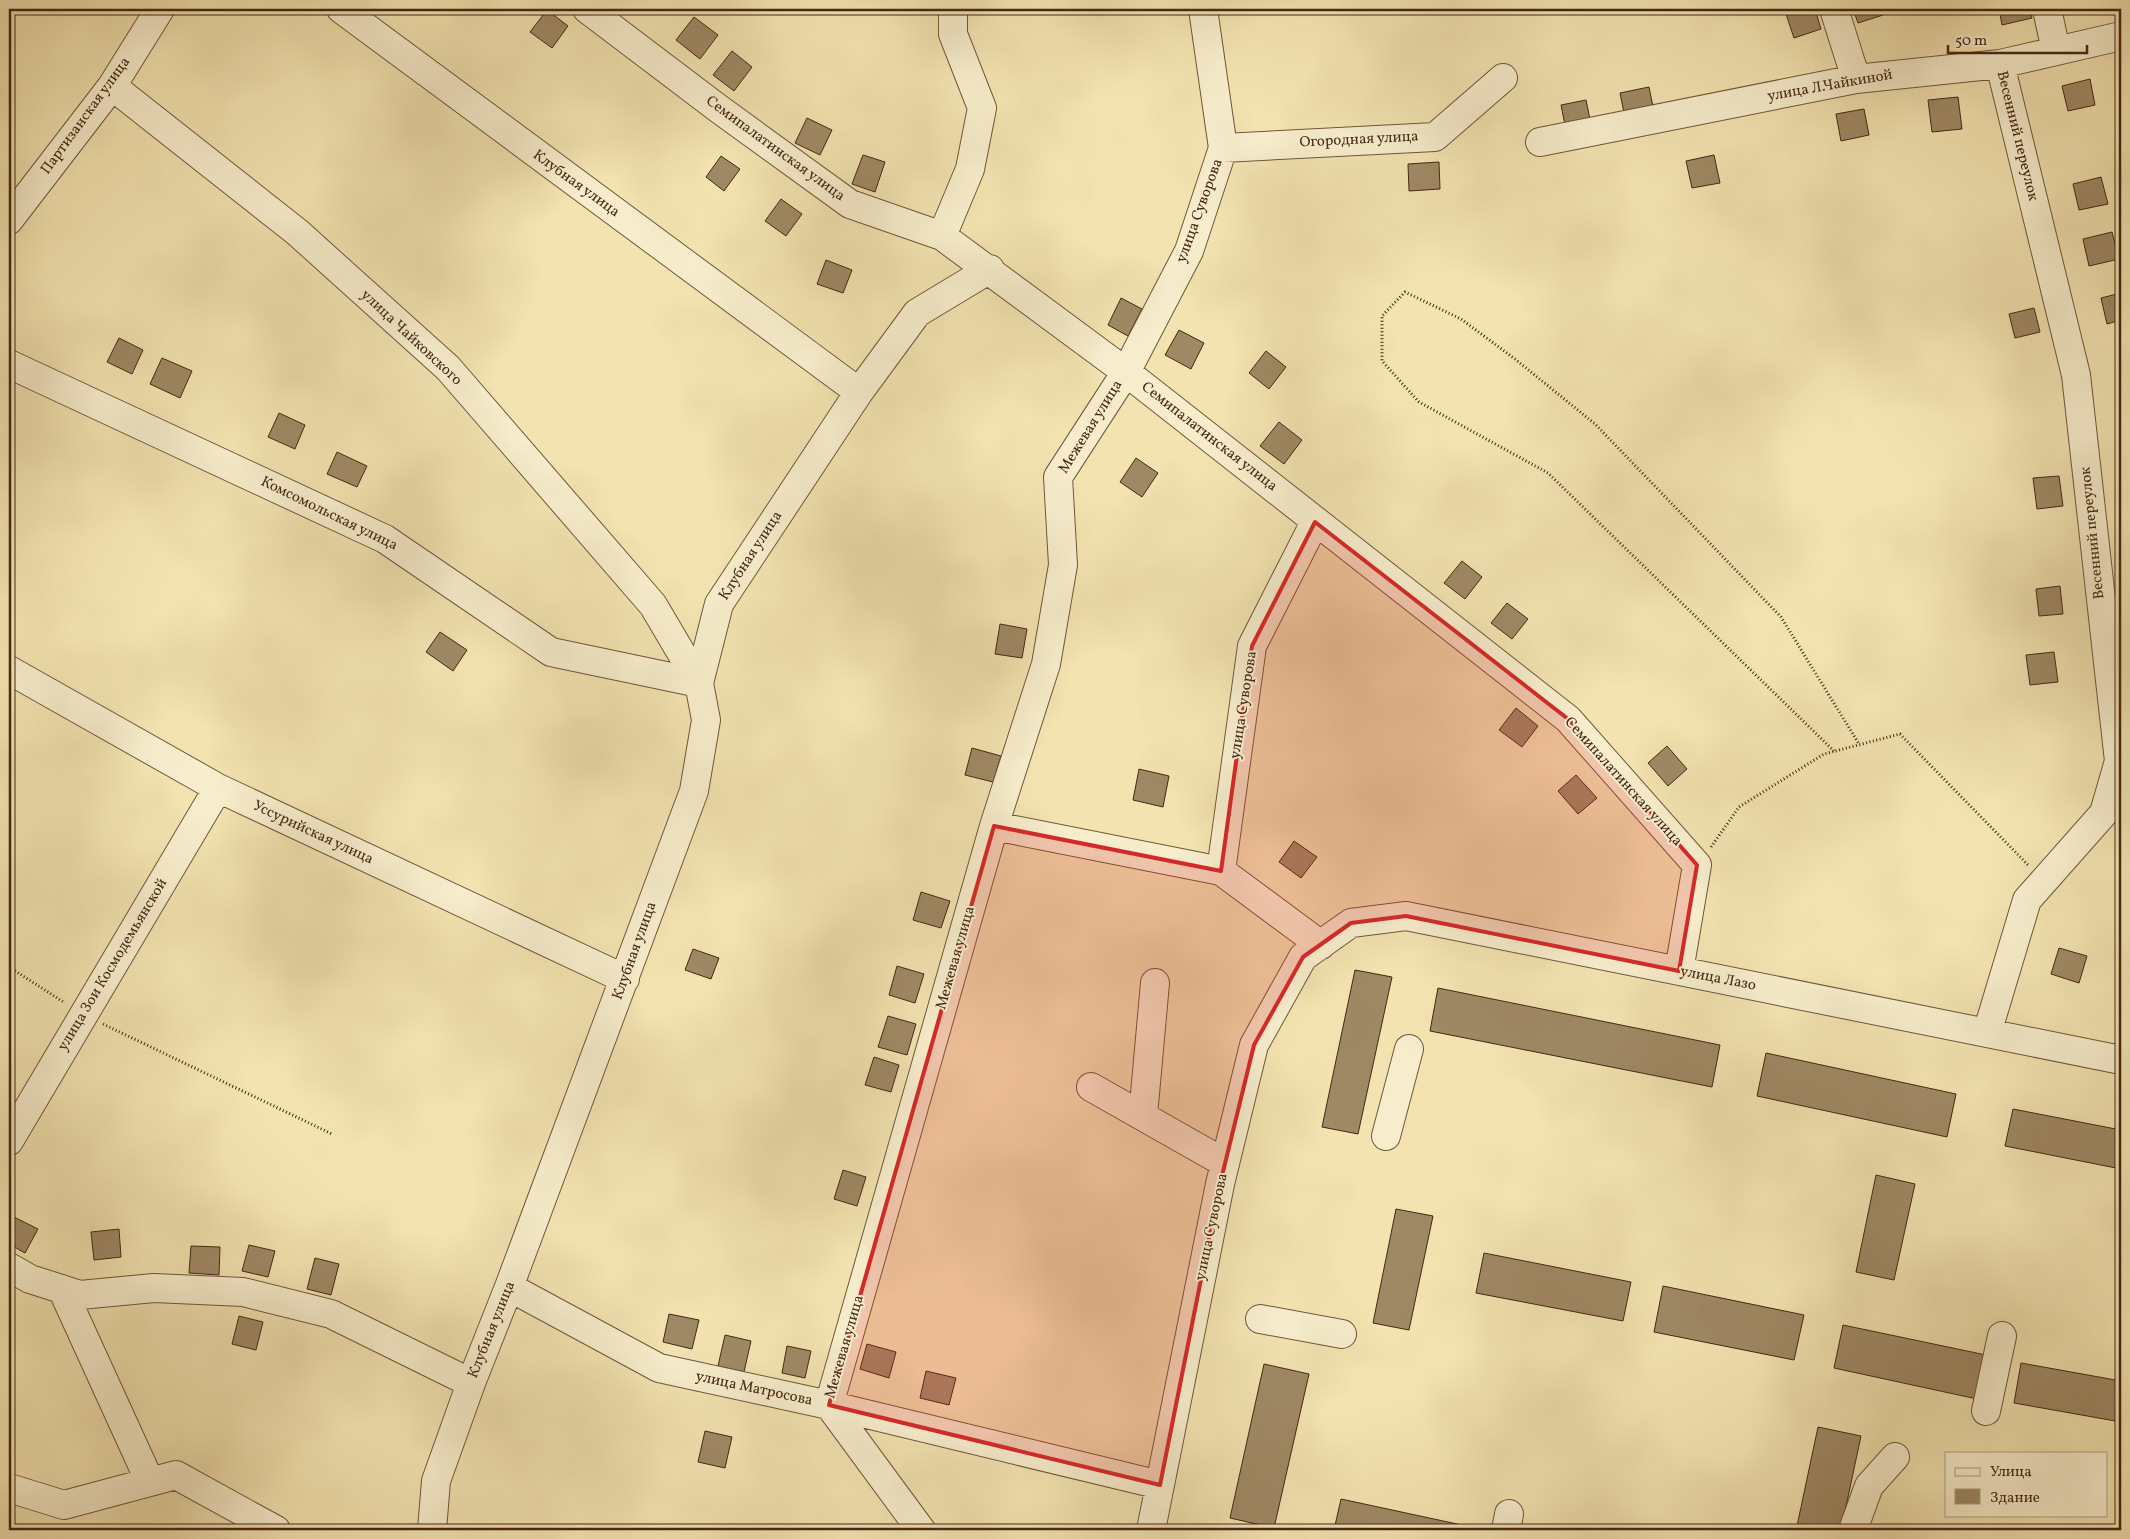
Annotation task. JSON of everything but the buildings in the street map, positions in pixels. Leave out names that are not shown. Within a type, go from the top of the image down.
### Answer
[{"type":"street","name":"Партизанская улица","points":[[9,220],[112,86],[160,9]]},
{"type":"street","name":"Клубная улица","points":[[341,9],[859,392]]},
{"type":"street","name":"Семипалатинская улица","points":[[586,9],[850,204],[942,236],[1126,372],[1568,720],[1698,865]]},
{"type":"street","points":[[942,236],[970,169],[982,108],[953,34],[953,9]]},
{"type":"street","name":"улица Суворова","points":[[1126,372],[1189,251],[1223,148],[1203,9]]},
{"type":"street","points":[[1834,9],[1856,79]]},
{"type":"street","points":[[2047,9],[2056,51]]},
{"type":"street","name":"улица Л.Чайкиной","points":[[1540,142],[1856,79],[2000,64],[2121,36]]},
{"type":"street","name":"Весенний переулок","points":[[1987,1033],[2026,900],[2104,813],[2119,761],[2076,374],[2000,64]]},
{"type":"street","name":"Огородная улица","points":[[1223,148],[1435,136],[1503,78]]},
{"type":"street","name":"улица Чайковского","points":[[112,86],[297,232],[448,368],[653,605],[699,683]]},
{"type":"street","name":"Клубная улица","points":[[432,1530],[436,1481],[470,1383],[509,1287],[694,791],[706,720],[699,683],[719,604],[859,392],[917,313],[990,270]]},
{"type":"street","name":"Комсомольская улица","points":[[9,364],[385,539],[551,652],[699,683]]},
{"type":"street","name":"Межевая улица","points":[[921,1530],[828,1405],[994,826],[1046,664],[1063,565],[1058,477],[1126,372]]},
{"type":"street","name":"улица Суворова","points":[[1221,871],[1252,646],[1315,522]]},
{"type":"street","name":"Уссурийская улица","points":[[9,670],[218,788],[625,979]]},
{"type":"street","name":"улица Зои Космодемьянской","points":[[9,1141],[218,788]]},
{"type":"street","points":[[994,826],[1221,871],[1321,945]]},
{"type":"street","points":[[1679,971],[1698,865]]},
{"type":"street","name":"улица Лазо","points":[[1321,945],[1351,923],[1406,916],[2121,1060]]},
{"type":"street","name":"улица Суворова","points":[[1151,1530],[1225,1162],[1254,1045],[1303,957],[1321,945]]},
{"type":"street","points":[[1143,1116],[1155,983]]},
{"type":"street","points":[[1386,1136],[1409,1049]]},
{"type":"street","points":[[1091,1087],[1225,1162]]},
{"type":"street","points":[[9,1267],[30,1279],[80,1295],[154,1288],[243,1292],[331,1314],[470,1383]]},
{"type":"street","name":"улица Матросова","points":[[509,1287],[659,1368],[828,1405],[1160,1485]]},
{"type":"street","points":[[62,1289],[150,1482]]},
{"type":"street","points":[[1260,1319],[1342,1334]]},
{"type":"street","points":[[1986,1411],[2002,1336]]},
{"type":"street","points":[[1853,1530],[1870,1486],[1895,1457]]},
{"type":"street","points":[[9,1488],[64,1505],[176,1475],[276,1530]]},
{"type":"path","points":[[1834,751],[1548,473],[1419,402],[1382,361],[1382,316],[1404,292],[1461,319],[1515,359],[1595,424],[1781,617],[1859,744]]},
{"type":"path","points":[[1698,865],[1739,807],[1824,754],[1900,734],[2043,881]]},
{"type":"path","points":[[9,967],[84,1015],[332,1134]]},
{"type":"highlighted area","points":[[1315,522],[1568,719],[1697,865],[1679,971],[1406,916],[1351,923],[1303,957],[1254,1045],[1220,1184],[1160,1485],[829,1405],[994,826],[1221,871],[1252,646]]}]
